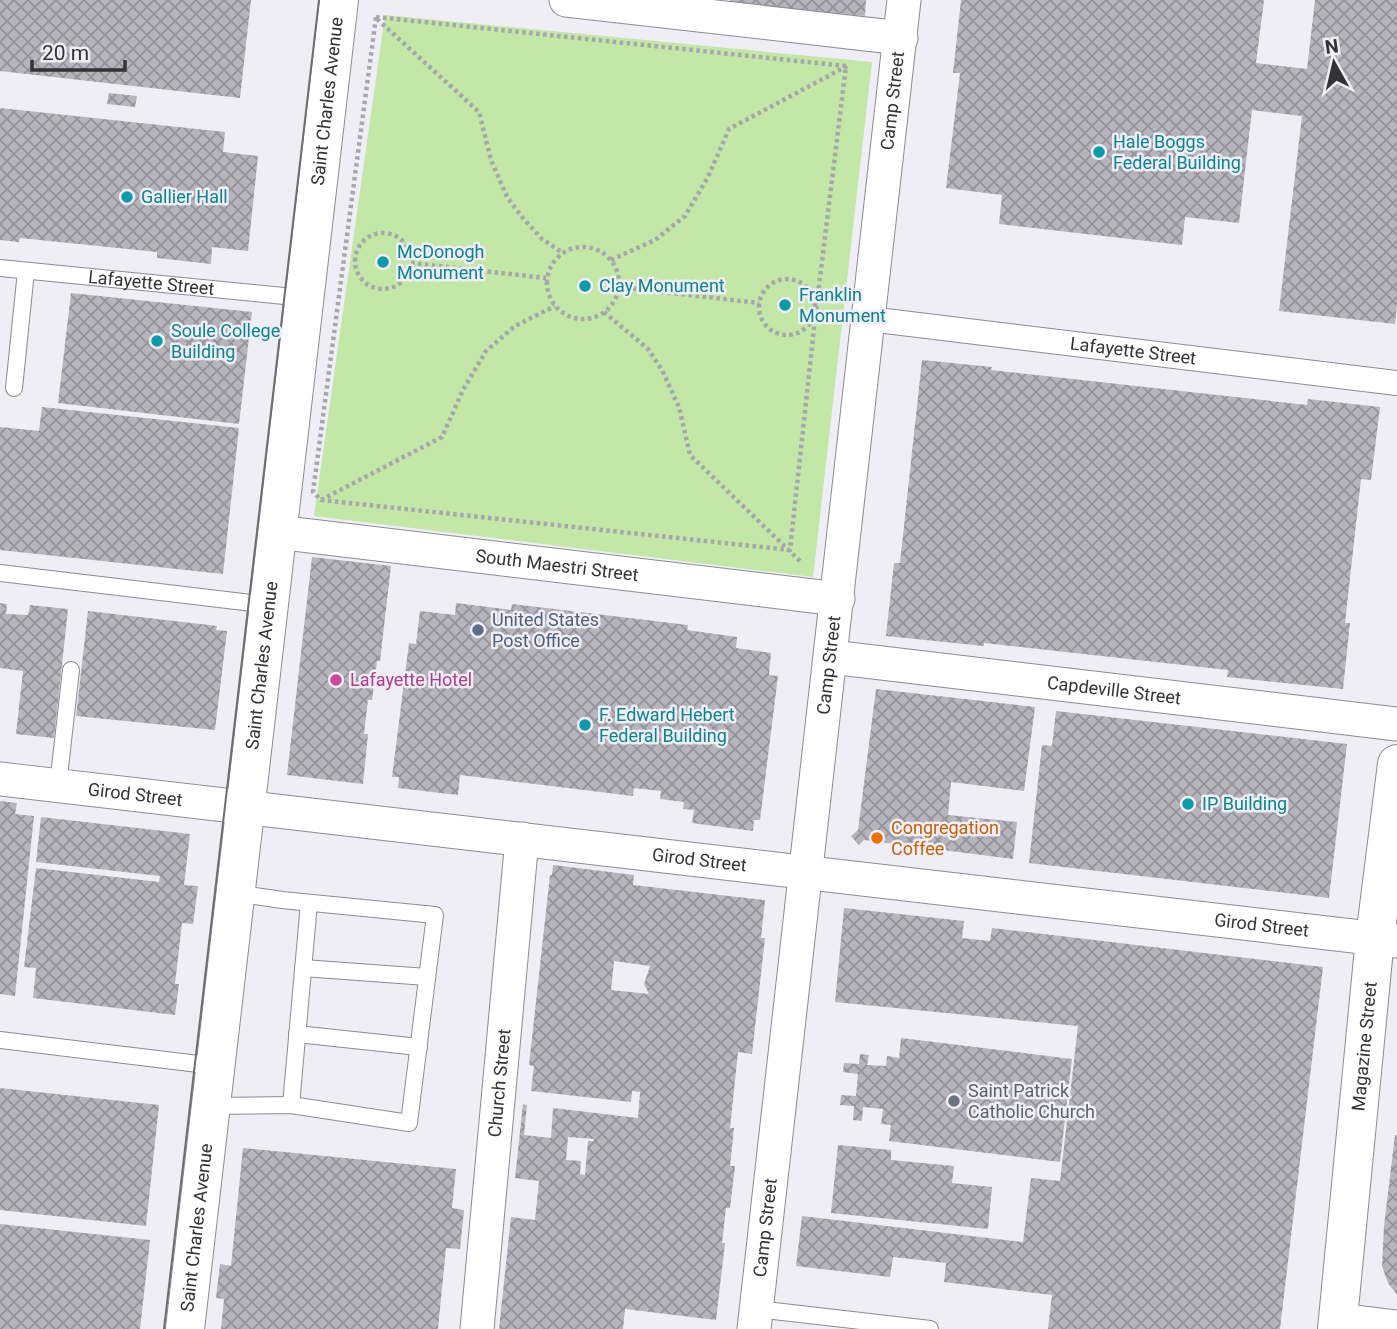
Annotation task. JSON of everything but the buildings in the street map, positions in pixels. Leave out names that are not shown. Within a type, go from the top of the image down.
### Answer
[{"type":"street","points":[[566,0],[901,38]]},
{"type":"street","name":"Camp Street","points":[[755,1319],[904,0]]},
{"type":"street","name":"Saint Charles Avenue","points":[[185,1329],[304,298],[354,4]]},
{"type":"street","name":"Lafayette Street","points":[[869,319],[1397,383]]},
{"type":"street","name":"South Maestri Street","points":[[277,532],[838,599]]},
{"type":"street","name":"Capdeville Street","points":[[831,657],[1397,724]]},
{"type":"street","name":"Magazine Street","points":[[1338,1325],[1386,940],[1397,764]]},
{"type":"street","name":"Girod Street","points":[[0,779],[1386,940]]},
{"type":"street","name":"Church Street","points":[[477,1329],[522,839]]},
{"type":"street","points":[[1338,1325],[1397,1327]]},
{"type":"lane","name":"Lafayette Street","points":[[0,272],[26,271],[304,298]]},
{"type":"lane","points":[[15,388],[26,271]]},
{"type":"lane","points":[[0,573],[269,605]]},
{"type":"lane","points":[[58,785],[71,670]]},
{"type":"lane","points":[[211,1106],[291,1105],[409,1123],[435,915],[235,893]]},
{"type":"lane","points":[[291,1105],[309,903]]},
{"type":"lane","points":[[303,968],[427,976]]},
{"type":"lane","points":[[297,1034],[419,1047]]},
{"type":"lane","points":[[0,1040],[215,1066]]},
{"type":"lane","points":[[755,1319],[930,1329]]},
{"type":"path","points":[[354,4],[376,17],[479,112],[491,160],[507,197],[542,239],[563,253]]},
{"type":"path","points":[[376,17],[846,66]]},
{"type":"path","points":[[376,17],[313,492],[321,500],[790,550]]},
{"type":"path","points":[[611,260],[655,240],[685,216],[708,177],[729,130],[857,62]]},
{"type":"path","points":[[790,550],[846,66]]},
{"type":"path","points":[[386,232],[405,243],[411,263],[408,274],[401,283],[380,289],[369,286],[360,279],[355,269],[354,257],[365,238],[374,233],[386,232]]},
{"type":"path","points":[[581,246],[594,248],[611,260],[618,274],[619,287],[615,299],[604,312],[597,317],[572,318],[555,306],[547,291],[546,278],[550,267],[563,253],[581,246]]},
{"type":"path","points":[[344,256],[354,257]]},
{"type":"path","points":[[411,263],[546,278]]},
{"type":"path","points":[[790,278],[810,289],[816,310],[805,329],[784,335],[773,332],[765,325],[759,303],[769,284],[790,278]]},
{"type":"path","points":[[619,287],[759,303]]},
{"type":"path","points":[[311,506],[442,438],[463,390],[486,351],[515,326],[555,306]]},
{"type":"path","points":[[604,312],[648,349],[662,370],[679,407],[690,455],[803,565]]},
{"type":"green space","points":[[385,15],[872,62],[813,577],[314,516]]},
{"type":"tram line","points":[[164,1329],[319,0]]},
{"type":"place","name":"Hale Boggs Federal Building","points":[[1099,152]]},
{"type":"place","name":"Gallier Hall","points":[[127,197]]},
{"type":"place","name":"McDonogh Monument","points":[[383,262]]},
{"type":"place","name":"Clay Monument","points":[[585,286]]},
{"type":"place","name":"Franklin Monument","points":[[785,305]]},
{"type":"place","name":"Soule College Building","points":[[157,341]]},
{"type":"place","name":"United States Post Office","points":[[478,630]]},
{"type":"place","name":"Lafayette Hotel","points":[[336,680]]},
{"type":"place","name":"F. Edward Hebert Federal Building","points":[[585,725]]},
{"type":"place","name":"IP Building","points":[[1188,804]]},
{"type":"place","name":"Congregation Coffee","points":[[877,838]]},
{"type":"place","name":"Saint Patrick Catholic Church","points":[[954,1101]]}]
